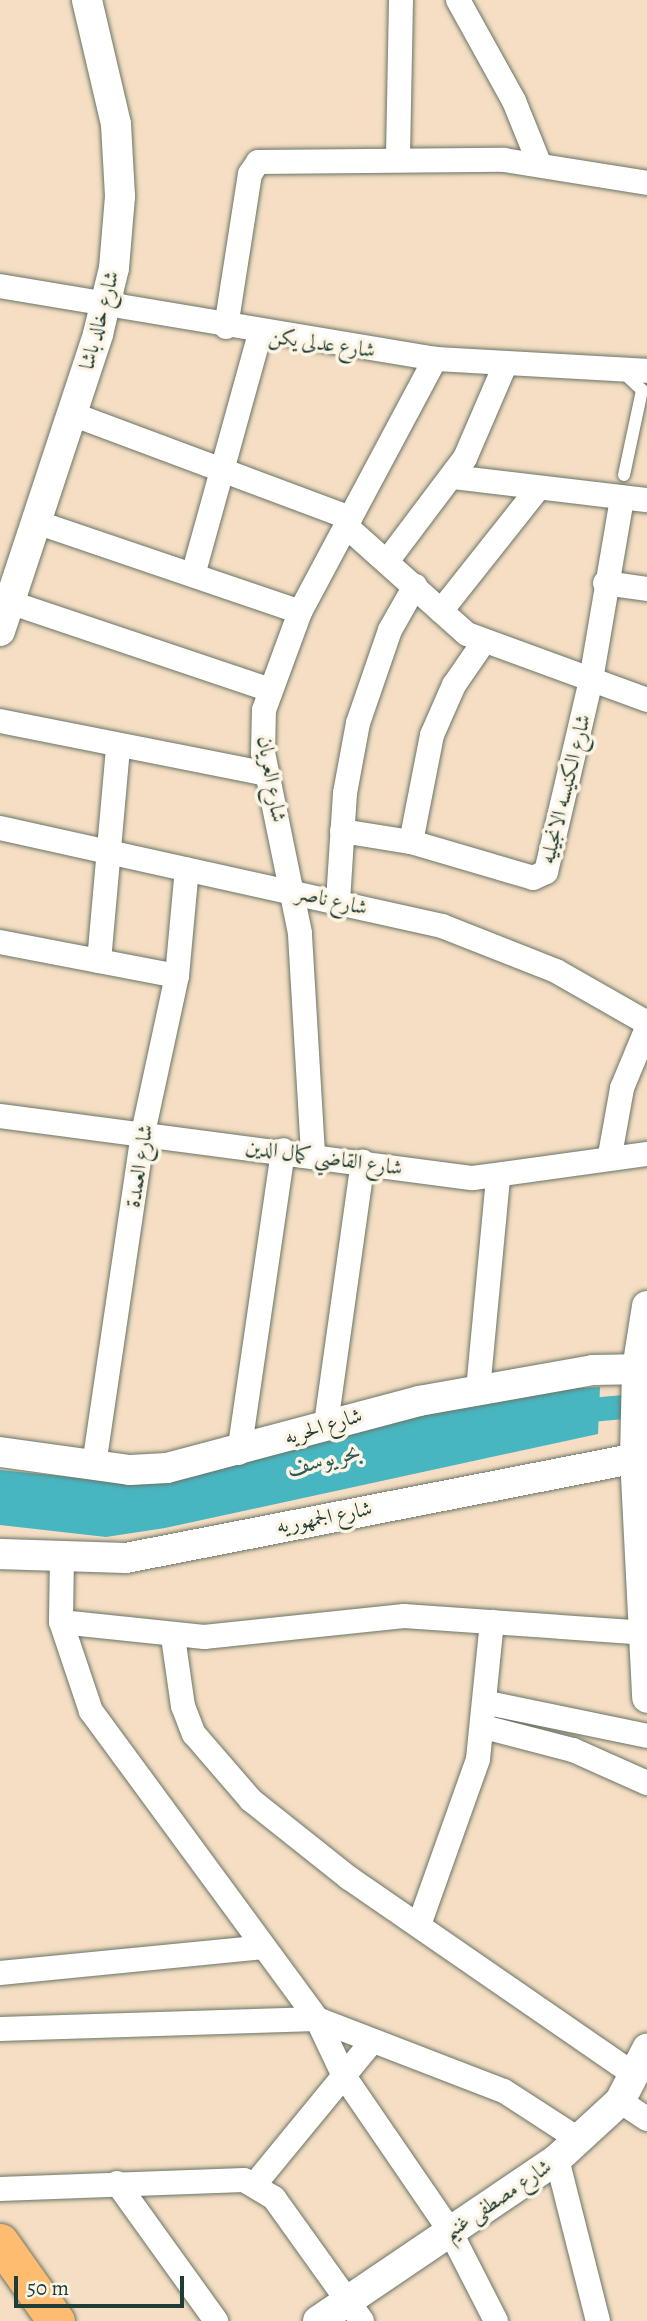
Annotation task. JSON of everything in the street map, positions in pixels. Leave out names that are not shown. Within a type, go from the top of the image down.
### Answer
[{"type":"main road","points":[[0,2242],[56,2321]]},
{"type":"street","name":"شارع خالد باشا","points":[[0,631],[9,583],[36,522],[107,304],[118,232],[119,160],[87,0]]},
{"type":"street","points":[[457,0],[514,101],[539,163]]},
{"type":"street","points":[[398,156],[404,1]]},
{"type":"street","points":[[226,327],[253,166],[267,160],[398,156],[539,163],[647,183]]},
{"type":"street","name":"شارع عدلى يكن","points":[[0,286],[260,334],[435,359],[647,371]]},
{"type":"street","points":[[193,575],[260,334]]},
{"type":"street","name":"شارع العريان","points":[[313,1154],[294,891],[268,774],[262,732],[268,689],[300,612],[435,359]]},
{"type":"street","points":[[388,560],[453,477],[511,365]]},
{"type":"street","points":[[72,414],[348,522],[440,611],[483,643],[647,700]]},
{"type":"street","points":[[453,477],[537,491],[623,486],[647,500]]},
{"type":"street","name":"شارع الكنيسه الانجيليه","points":[[342,831],[411,842],[533,878],[546,872],[591,680],[623,486]]},
{"type":"street","points":[[440,611],[537,491]]},
{"type":"street","points":[[36,522],[300,612]]},
{"type":"street","points":[[9,583],[268,689]]},
{"type":"street","points":[[605,583],[647,589]]},
{"type":"street","points":[[338,901],[350,756],[367,692],[415,586]]},
{"type":"street","points":[[411,842],[432,735],[454,685],[483,643]]},
{"type":"street","points":[[0,721],[118,748],[268,774]]},
{"type":"street","points":[[99,961],[118,748]]},
{"type":"street","name":"شارع ناصر","points":[[0,828],[338,901],[481,939],[647,1026]]},
{"type":"street","name":"شارع العمدة","points":[[94,1465],[144,1133],[177,976],[187,869]]},
{"type":"street","points":[[0,942],[177,976]]},
{"type":"street","points":[[610,1155],[622,1088],[647,1026]]},
{"type":"street","name":"شارع القاضي كمال الدين","points":[[0,1116],[498,1178],[610,1155],[647,1154]]},
{"type":"street","points":[[239,1453],[283,1150]]},
{"type":"street","points":[[326,1424],[363,1162]]},
{"type":"street","points":[[478,1390],[498,1178]]},
{"type":"street","points":[[647,1306],[642,1369],[641,1457],[643,1633],[647,1698]]},
{"type":"street","name":"شارع الحريه","points":[[0,1452],[94,1465],[167,1468],[239,1453],[326,1424],[478,1390],[642,1369]]},
{"type":"street","name":"شارع الجمهوريه","points":[[0,1554],[126,1558],[641,1457]]},
{"type":"street","points":[[62,1556],[61,1622],[91,1711],[317,2019],[344,2076],[450,2231],[496,2321]]},
{"type":"street","points":[[61,1622],[173,1636],[404,1616],[643,1633]]},
{"type":"street","points":[[419,1926],[486,1715],[492,1622]]},
{"type":"street","points":[[173,1636],[183,1706],[219,1766],[292,1835],[419,1926],[642,2062]]},
{"type":"street","points":[[486,1715],[647,1736]]},
{"type":"street","points":[[486,1715],[647,1783]]},
{"type":"street","points":[[0,1973],[264,1947]]},
{"type":"street","points":[[0,2029],[317,2019],[370,2044],[504,2091],[568,2149],[598,2321]]},
{"type":"street","points":[[255,2184],[370,2044]]},
{"type":"street","name":"شارع مصطفى غنيم","points":[[318,2321],[355,2311],[450,2231],[568,2149],[620,2101],[642,2062]]},
{"type":"street","points":[[620,2101],[647,2119]]},
{"type":"street","points":[[0,2189],[220,2178],[255,2184],[274,2198],[355,2311]]},
{"type":"street","points":[[117,2183],[215,2321]]},
{"type":"lane","points":[[511,365],[531,374],[639,382],[623,486]]},
{"type":"water","points":[[600,1387],[598,1434],[165,1528],[106,1537],[0,1525],[0,1470],[131,1483],[534,1390]]},
{"type":"waterway","name":"بحر يوسف","points":[[568,1412],[647,1405]]}]
